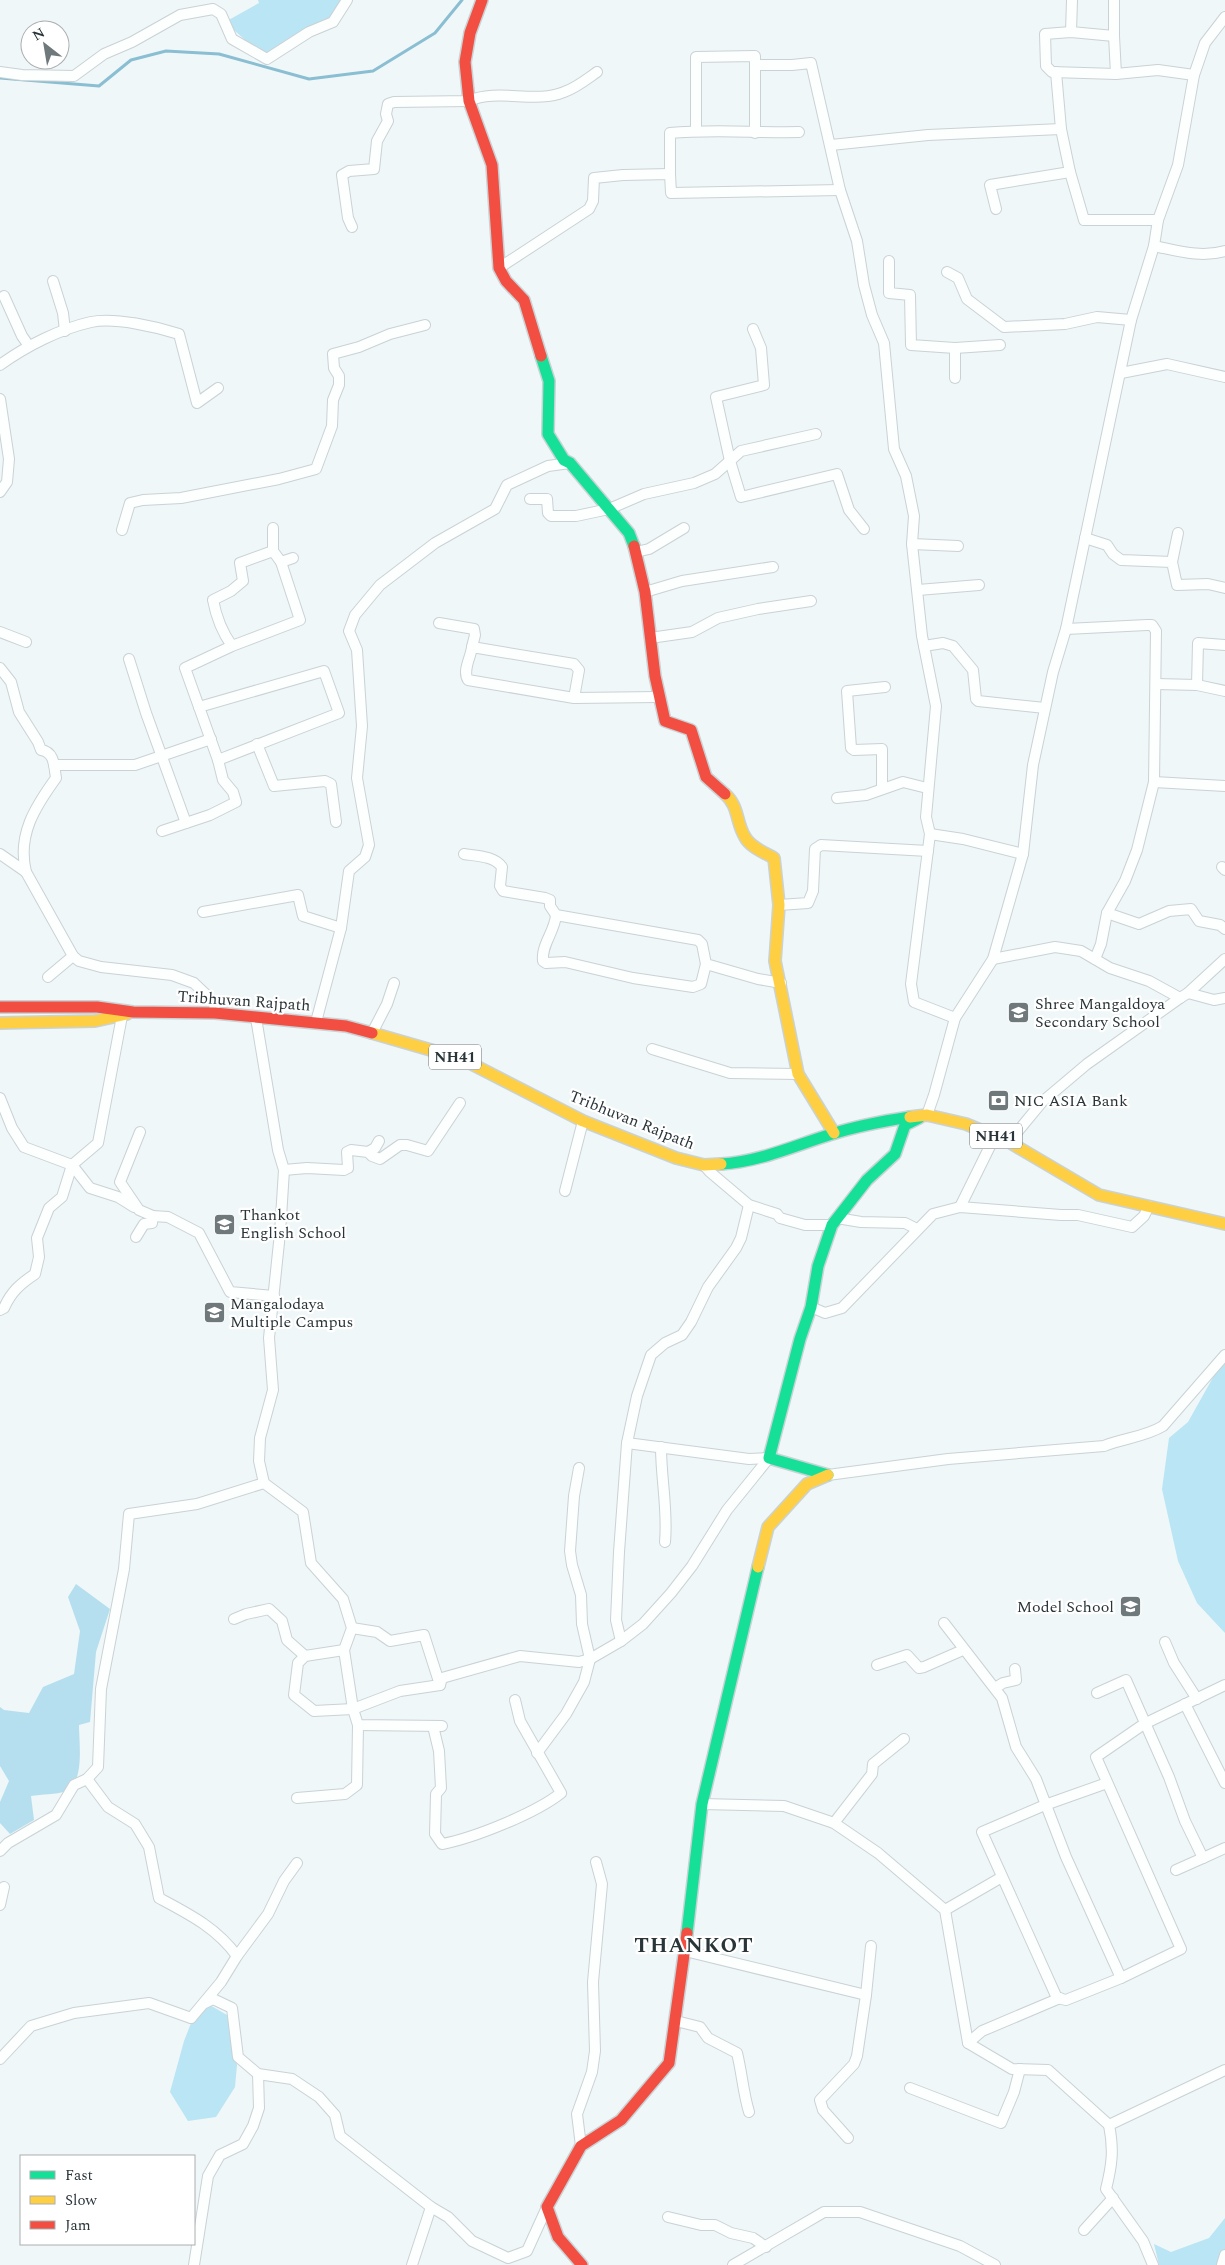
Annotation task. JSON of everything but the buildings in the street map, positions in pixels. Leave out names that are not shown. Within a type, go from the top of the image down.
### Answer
[{"type":"main road","points":[[482,0],[470,33],[465,62],[469,101],[492,165],[499,268],[506,281],[524,300],[549,380],[548,434],[564,460],[570,464],[629,534],[636,552],[645,592],[658,697],[665,721],[691,730],[706,777],[733,801],[745,838],[759,850],[774,858],[779,905],[775,961],[798,1074],[834,1133]]},
{"type":"main road","name":"Tribhuvan Rajpath","points":[[0,1007],[97,1006],[128,1014]]},
{"type":"main road","name":"Tribhuvan Rajpath","points":[[0,1023],[95,1021],[128,1014],[215,1013],[346,1026],[462,1059],[583,1121],[676,1158],[704,1165],[719,1166],[757,1158],[834,1133],[888,1120],[927,1115],[966,1124],[1009,1142],[1099,1195],[1225,1224]]},
{"type":"main road","points":[[828,1475],[768,1458],[800,1339],[811,1306],[818,1266],[835,1221],[867,1180],[895,1154],[905,1125],[927,1115]]},
{"type":"main road","points":[[582,2265],[558,2237],[547,2207],[581,2146],[621,2120],[669,2063],[685,1951],[702,1804],[768,1526],[806,1484],[828,1475]]},
{"type":"street","points":[[0,72],[22,75],[74,76],[104,54],[132,42],[180,15],[213,9],[221,14],[232,39],[267,59],[310,32],[333,22],[347,0]]},
{"type":"street","points":[[1071,32],[1072,0]]},
{"type":"street","points":[[1114,0],[1116,74]]},
{"type":"street","points":[[927,1115],[955,1018],[993,959],[1023,854],[1033,764],[1045,708],[1066,629],[1131,320],[1154,246],[1158,220],[1178,165],[1194,75],[1205,44],[1225,17]]},
{"type":"street","points":[[1114,36],[1071,32],[1045,34],[1046,66],[1052,72],[1116,74],[1158,70],[1194,75]]},
{"type":"street","points":[[696,130],[696,57],[755,56],[755,133]]},
{"type":"street","points":[[755,65],[811,63],[840,190],[857,241],[864,285],[872,315],[884,343],[894,449],[906,476],[914,516],[912,544],[924,646],[936,706],[935,731],[927,788],[926,818],[930,834],[912,976],[914,1002],[955,1018]]},
{"type":"street","points":[[352,226],[348,218],[342,175],[350,171],[374,169],[377,141],[388,121],[386,114],[388,104],[469,101],[479,96],[564,93],[597,72]]},
{"type":"street","points":[[1056,72],[1061,129],[1070,172],[1084,220],[1158,220]]},
{"type":"street","points":[[831,145],[928,135],[1061,129]]},
{"type":"street","points":[[798,132],[755,133],[696,130],[670,133],[671,194],[840,190]]},
{"type":"street","points":[[996,209],[989,181],[1070,172]]},
{"type":"street","points":[[499,268],[589,209],[593,201],[594,178],[622,174],[670,174]]},
{"type":"street","points":[[1154,246],[1193,254],[1211,255],[1225,251]]},
{"type":"street","points":[[890,261],[889,293],[910,295],[911,345],[955,348],[1000,345]]},
{"type":"street","points":[[946,272],[958,278],[967,299],[1004,327],[1065,324],[1098,317],[1131,320]]},
{"type":"street","points":[[53,281],[63,313],[65,331]]},
{"type":"street","points":[[4,296],[22,336],[29,346]]},
{"type":"street","points":[[0,364],[29,346],[65,331],[92,322],[120,322],[179,334],[197,402],[218,388]]},
{"type":"street","points":[[122,530],[130,503],[142,500],[181,498],[278,479],[316,469],[332,426],[333,400],[339,385],[339,376],[334,368],[333,354],[359,348],[390,334],[425,325]]},
{"type":"street","points":[[753,330],[761,348],[764,385],[716,397],[730,461],[741,497],[836,474],[849,510],[864,529]]},
{"type":"street","points":[[955,348],[955,378]]},
{"type":"street","points":[[1121,374],[1167,364],[1225,377]]},
{"type":"street","points":[[0,399],[9,459],[7,482],[0,492]]},
{"type":"street","points":[[530,499],[547,499],[548,513],[552,516],[576,516],[609,509],[644,494],[694,483],[715,474],[742,451],[816,434]]},
{"type":"street","points":[[316,1022],[342,928],[349,872],[365,857],[369,845],[358,778],[362,726],[357,650],[350,632],[355,615],[380,585],[435,543],[495,509],[507,485],[548,466],[570,464]]},
{"type":"street","points":[[162,831],[210,815],[236,802],[233,792],[223,780],[211,739],[185,668],[232,646],[300,620],[281,562],[273,551],[273,528]]},
{"type":"street","points":[[636,552],[649,549],[684,528]]},
{"type":"street","points":[[1178,533],[1172,562],[1177,585],[1208,584],[1225,588]]},
{"type":"street","points":[[1085,538],[1108,545],[1113,554],[1121,560],[1172,562]]},
{"type":"street","points":[[912,544],[958,546]]},
{"type":"street","points":[[232,646],[226,637],[213,600],[230,592],[243,581],[240,563],[273,551]]},
{"type":"street","points":[[281,562],[293,558]]},
{"type":"street","points":[[645,592],[682,581],[773,567]]},
{"type":"street","points":[[918,590],[980,585]]},
{"type":"street","points":[[650,638],[692,632],[718,618],[758,609],[811,601]]},
{"type":"street","points":[[439,623],[474,629],[472,647],[466,669],[468,680],[574,698],[658,697]]},
{"type":"street","points":[[1066,629],[1152,625],[1156,631],[1154,782],[1137,850],[1125,881],[1107,913],[1101,944],[1095,958]]},
{"type":"street","points":[[0,632],[26,642]]},
{"type":"street","points":[[924,646],[942,643],[953,646],[973,670],[976,699],[978,701],[1045,708]]},
{"type":"street","points":[[1197,685],[1198,643],[1225,644]]},
{"type":"street","points":[[472,647],[574,664],[579,670],[574,698]]},
{"type":"street","points":[[129,658],[161,756],[186,823]]},
{"type":"street","points":[[0,668],[11,682],[19,712],[41,750],[46,751],[52,756],[56,778],[38,804],[23,841],[22,857],[26,872],[73,956],[87,964],[172,975],[194,983],[214,1002],[215,1013]]},
{"type":"street","points":[[199,707],[324,671],[340,713],[218,760]]},
{"type":"street","points":[[1156,684],[1197,685],[1225,690]]},
{"type":"street","points":[[882,789],[882,749],[854,750],[851,748],[847,691],[885,687]]},
{"type":"street","points":[[54,765],[135,765],[211,739]]},
{"type":"street","points":[[257,744],[274,786],[325,781],[331,784],[336,822]]},
{"type":"street","points":[[837,798],[866,795],[903,782],[927,788]]},
{"type":"street","points":[[1154,782],[1225,786]]},
{"type":"street","points":[[930,834],[963,839],[1023,854]]},
{"type":"street","points":[[779,905],[808,903],[813,891],[815,849],[822,845],[928,850]]},
{"type":"street","points":[[0,854],[26,872]]},
{"type":"street","points":[[464,854],[492,859],[499,863],[502,867],[500,886],[502,891],[550,900],[550,906],[556,915],[556,922],[542,954],[543,960],[546,963],[565,962],[633,978],[693,987],[700,984],[706,964],[702,944],[698,940],[556,915]]},
{"type":"street","points":[[203,912],[298,895],[303,916],[342,928]]},
{"type":"street","points":[[1107,913],[1139,924],[1169,911],[1192,909],[1199,921],[1220,925],[1225,929]]},
{"type":"street","points":[[993,959],[1055,947],[1081,952],[1095,958],[1110,968],[1184,995],[1214,1000],[1225,998]]},
{"type":"street","points":[[48,977],[73,956]]},
{"type":"street","points":[[1009,1142],[1042,1102],[1087,1064],[1184,995],[1225,960]]},
{"type":"street","points":[[706,964],[758,979],[781,983]]},
{"type":"street","points":[[372,1033],[387,1004],[394,983]]},
{"type":"street","points":[[0,1310],[4,1308],[10,1295],[20,1284],[35,1274],[39,1257],[37,1238],[49,1208],[62,1197],[72,1165],[98,1143],[128,1014]]},
{"type":"street","points":[[256,1018],[278,1150],[284,1170],[269,1338],[273,1390],[260,1438],[259,1461],[264,1483],[304,1512],[311,1563],[342,1599],[352,1628],[344,1650],[353,1709],[358,1724],[357,1784],[345,1794],[297,1798]]},
{"type":"street","points":[[652,1049],[730,1073],[798,1074]]},
{"type":"street","points":[[0,1098],[12,1128],[24,1146],[72,1165],[90,1188],[118,1197],[153,1216],[168,1217],[199,1233],[230,1292],[274,1296]]},
{"type":"street","points":[[368,1152],[380,1159],[400,1145],[407,1145],[428,1152],[460,1103]]},
{"type":"street","points":[[565,1191],[583,1121]]},
{"type":"street","points":[[139,1210],[120,1182],[140,1132]]},
{"type":"street","points":[[960,1207],[995,1136]]},
{"type":"street","points":[[284,1170],[307,1168],[344,1170],[348,1168],[347,1152],[351,1150],[368,1152],[375,1148],[379,1141]]},
{"type":"street","points":[[704,1165],[749,1205],[777,1214],[780,1218],[805,1225],[835,1221],[905,1223],[917,1229]]},
{"type":"street","points":[[621,1641],[616,1620],[627,1443],[637,1396],[651,1355],[665,1342],[682,1334],[692,1322],[708,1287],[741,1238],[749,1205]]},
{"type":"street","points":[[811,1306],[825,1313],[842,1308],[933,1214],[960,1207],[1061,1215],[1078,1214],[1132,1227],[1144,1216],[1149,1206]]},
{"type":"street","points":[[136,1237],[144,1224],[152,1223],[153,1216]]},
{"type":"street","points":[[828,1475],[948,1459],[1104,1446],[1116,1441],[1151,1433],[1163,1426],[1225,1356]]},
{"type":"street","points":[[627,1443],[749,1459],[768,1458]]},
{"type":"street","points":[[662,1447],[661,1466],[667,1526],[665,1542]]},
{"type":"street","points":[[440,1685],[442,1678],[520,1656],[579,1662],[590,1659],[621,1641],[643,1624],[671,1593],[692,1566],[727,1510],[768,1458]]},
{"type":"street","points":[[537,1753],[566,1714],[584,1682],[590,1659],[582,1624],[581,1595],[570,1551],[574,1496],[579,1468]]},
{"type":"street","points":[[0,1851],[8,1843],[56,1815],[74,1785],[87,1779],[98,1767],[101,1689],[124,1570],[129,1514],[198,1504],[264,1483]]},
{"type":"street","points":[[234,1619],[246,1614],[269,1609],[282,1621],[287,1640],[305,1656]]},
{"type":"street","points":[[944,1623],[1002,1698],[1016,1747],[1036,1779],[1045,1805],[1121,1978]]},
{"type":"street","points":[[352,1628],[377,1632],[390,1641],[424,1635],[440,1685]]},
{"type":"street","points":[[1165,1642],[1174,1663],[1197,1699]]},
{"type":"street","points":[[344,1650],[305,1656],[298,1663],[294,1695],[314,1711],[353,1709],[400,1691],[440,1685]]},
{"type":"street","points":[[877,1666],[907,1655],[919,1668],[963,1650]]},
{"type":"street","points":[[995,1688],[1003,1683],[1016,1680],[1015,1669]]},
{"type":"street","points":[[1097,1692],[1126,1680],[1169,1777],[1185,1821],[1203,1858]]},
{"type":"street","points":[[1107,1783],[1045,1805],[982,1832],[1057,1998],[1066,2000],[1121,1978],[1181,1949],[1096,1757],[1144,1724],[1225,1685]]},
{"type":"street","points":[[358,1724],[438,1726],[441,1788],[436,1794],[434,1834],[442,1844],[461,1840],[547,1804],[561,1793],[520,1721],[515,1700]]},
{"type":"street","points":[[1186,1704],[1225,1783]]},
{"type":"street","points":[[834,1823],[872,1774],[873,1764],[904,1739]]},
{"type":"street","points":[[87,1779],[108,1806],[135,1824],[149,1847],[159,1898],[206,1924],[228,1942],[237,1956]]},
{"type":"street","points":[[702,1804],[784,1806],[834,1823],[878,1853],[945,1910],[968,2043],[1012,2069],[1048,2070],[1109,2125],[1114,2146],[1112,2167],[1106,2189],[1143,2241],[1153,2265]]},
{"type":"street","points":[[1176,1870],[1225,1848]]},
{"type":"street","points":[[581,2146],[578,2114],[592,2072],[595,2051],[593,1982],[602,1884],[596,1862]]},
{"type":"street","points":[[191,2018],[221,1982],[237,1956],[268,1914],[284,1881],[297,1863]]},
{"type":"street","points":[[945,1910],[1002,1877]]},
{"type":"street","points":[[0,1905],[4,1887]]},
{"type":"street","points":[[848,2138],[823,2110],[820,2100],[854,2064],[858,2056],[871,1946]]},
{"type":"street","points":[[685,1951],[816,1985],[866,1995]]},
{"type":"street","points":[[968,2043],[982,2032],[1060,1998]]},
{"type":"street","points":[[191,2018],[203,2004],[213,1999],[232,2008],[238,2057],[258,2074],[292,2080],[319,2097],[335,2115],[340,2136],[430,2207],[448,2217],[472,2241],[508,2258],[527,2251],[547,2207]]},
{"type":"street","points":[[0,2059],[31,2026],[74,2014],[149,2003],[191,2018]]},
{"type":"street","points":[[676,2021],[700,2027],[708,2038],[737,2053],[742,2070],[743,2093],[749,2112]]},
{"type":"street","points":[[910,2088],[1001,2123],[1014,2092],[1020,2069]]},
{"type":"street","points":[[1109,2125],[1225,2070]]},
{"type":"street","points":[[194,2265],[208,2176],[220,2155],[242,2144],[253,2126],[259,2108],[258,2074]]},
{"type":"street","points":[[1084,2230],[1113,2198]]},
{"type":"street","points":[[412,2265],[430,2207]]},
{"type":"street","points":[[733,2265],[824,2212],[860,2212],[960,2246],[995,2265]]},
{"type":"street","points":[[668,2217],[701,2225],[715,2225],[731,2233],[753,2238],[766,2247]]},
{"type":"street","points":[[1222,2265],[1225,2255]]},
{"type":"shaded area","points":[[258,0],[344,0],[333,22],[264,57],[225,22],[259,3]]},
{"type":"shaded area","points":[[1225,1356],[1225,1633],[1197,1603],[1178,1561],[1162,1489],[1169,1438],[1188,1422]]},
{"type":"shaded area","points":[[76,1584],[110,1609],[96,1652],[90,1722],[79,1725],[80,1761],[76,1780],[72,1787],[66,1791],[31,1796],[34,1820],[10,1834],[0,1823],[0,1802],[9,1781],[0,1766],[0,1707],[4,1710],[29,1713],[43,1687],[74,1674],[80,1631],[68,1597]]},
{"type":"shaded area","points":[[208,2004],[227,2015],[237,2065],[235,2087],[216,2117],[188,2121],[170,2092],[184,2041],[197,2008]]},
{"type":"shaded area","points":[[1225,2218],[1225,2265],[1159,2265],[1154,2244],[1171,2252],[1209,2238]]},
{"type":"waterway","points":[[0,78],[99,86],[131,60],[166,51],[219,54],[309,79],[373,71],[435,33],[462,0]]},
{"type":"traffic: fast","points":[[541,356],[549,381],[548,434],[564,460],[570,463],[629,533],[634,546]]},
{"type":"traffic: fast","points":[[721,1164],[763,1157],[832,1134],[880,1122],[910,1117]]},
{"type":"traffic: fast","points":[[828,1475],[769,1458],[800,1339],[811,1307],[818,1266],[832,1225],[867,1180],[895,1154],[905,1125],[919,1118]]},
{"type":"traffic: fast","points":[[687,1933],[702,1804],[758,1567]]},
{"type":"traffic: slow","points":[[725,794],[733,804],[747,841],[774,858],[779,905],[775,961],[798,1074],[834,1133]]},
{"type":"traffic: slow","points":[[0,1023],[95,1021],[127,1014]]},
{"type":"traffic: slow","points":[[372,1033],[462,1059],[583,1121],[676,1158],[704,1165],[721,1164]]},
{"type":"traffic: slow","points":[[910,1117],[927,1115],[966,1124],[1009,1142],[1099,1195],[1225,1224]]},
{"type":"traffic: slow","points":[[758,1567],[768,1527],[807,1484],[828,1475]]},
{"type":"traffic: jam","points":[[482,0],[470,33],[465,62],[469,101],[492,165],[499,268],[506,281],[524,300],[541,356]]},
{"type":"traffic: jam","points":[[634,546],[645,592],[655,676],[665,721],[691,730],[706,777],[725,794]]},
{"type":"traffic: jam","points":[[0,1007],[97,1007],[133,1012],[215,1013],[346,1026],[372,1033]]},
{"type":"traffic: jam","points":[[582,2265],[558,2237],[547,2207],[581,2146],[621,2120],[669,2063],[687,1933]]},
{"type":"place","name":"Shree Mangaldoya Secondary School","points":[[1019,1013]]},
{"type":"place","name":"NIC ASIA Bank","points":[[998,1101]]},
{"type":"place","name":"Thankot English School","points":[[224,1224]]},
{"type":"place","name":"Mangalodaya Multiple Campus","points":[[214,1313]]},
{"type":"place","name":"Model School","points":[[1130,1607]]},
{"type":"district","name":"THANKOT","points":[[694,1946]]}]
